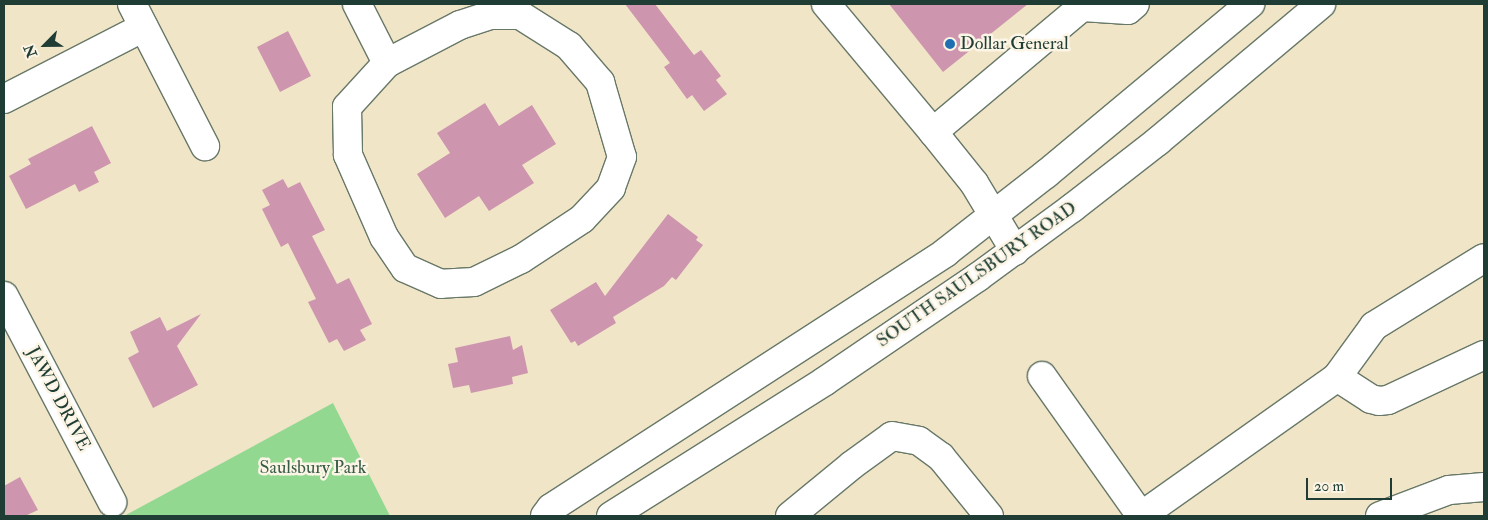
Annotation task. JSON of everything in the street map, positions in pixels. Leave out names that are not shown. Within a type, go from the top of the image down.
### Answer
[{"type":"main road","points":[[357,4],[387,63]]},
{"type":"main road","points":[[826,4],[974,183],[1015,250]]},
{"type":"main road","points":[[933,132],[1081,5],[1128,10],[1135,4]]},
{"type":"main road","name":"SOUTH SAULSBURY ROAD","points":[[545,516],[560,503],[938,258],[1046,174],[1250,4]]},
{"type":"main road","name":"SOUTH SAULSBURY ROAD","points":[[611,516],[825,381],[1015,250],[1158,141],[1321,4]]},
{"type":"main road","points":[[491,15],[520,15],[569,46],[600,82],[622,157],[612,188],[582,219],[521,259],[474,282],[441,284],[405,268],[384,237],[348,155],[347,107],[387,63],[460,25],[491,15]]},
{"type":"main road","points":[[4,99],[138,16],[205,146]]},
{"type":"main road","points":[[1042,376],[1141,516],[1337,377],[1374,326],[1484,258]]},
{"type":"main road","name":"JAWD DRIVE","points":[[4,296],[112,502]]},
{"type":"main road","points":[[1337,377],[1371,399],[1379,401],[1388,400],[1484,355]]},
{"type":"main road","points":[[790,516],[852,465],[892,436],[919,441],[940,457],[989,516]]},
{"type":"main road","points":[[1380,516],[1450,490],[1484,486]]},
{"type":"green space","name":"Saulsbury Park","points":[[333,403],[390,516],[124,516]]},
{"type":"building","points":[[625,4],[655,4],[694,55],[701,50],[721,76],[716,80],[727,94],[704,111],[692,95],[687,99],[664,67],[670,63]]},
{"type":"building","name":"Dollar General","points":[[889,4],[1028,4],[943,72]]},
{"type":"building","points":[[288,31],[311,76],[280,92],[257,47]]},
{"type":"building","points":[[485,103],[499,126],[532,105],[556,144],[522,165],[534,183],[489,211],[479,196],[445,218],[417,174],[450,153],[437,133]]},
{"type":"building","points":[[92,126],[111,163],[94,172],[99,182],[79,192],[75,184],[26,209],[9,176],[31,164],[28,159]]},
{"type":"building","points":[[283,179],[288,188],[300,182],[325,230],[312,236],[337,284],[349,278],[372,324],[360,330],[366,340],[344,351],[337,339],[329,343],[308,302],[316,299],[288,243],[281,247],[262,209],[270,205],[262,190]]},
{"type":"building","points":[[668,214],[698,237],[696,240],[703,245],[676,280],[672,277],[664,286],[613,317],[616,323],[578,346],[575,341],[571,343],[550,310],[596,282],[605,296]]},
{"type":"building","points":[[201,314],[177,346],[198,385],[153,408],[128,358],[139,352],[130,332],[160,317],[167,331]]},
{"type":"building","points":[[510,336],[513,350],[522,345],[528,373],[512,377],[513,384],[471,393],[469,385],[453,388],[448,364],[458,362],[455,348]]},
{"type":"building","points":[[20,477],[38,510],[25,516],[4,516],[4,486]]},
{"type":"place","name":"Dollar General","points":[[950,44]]}]
